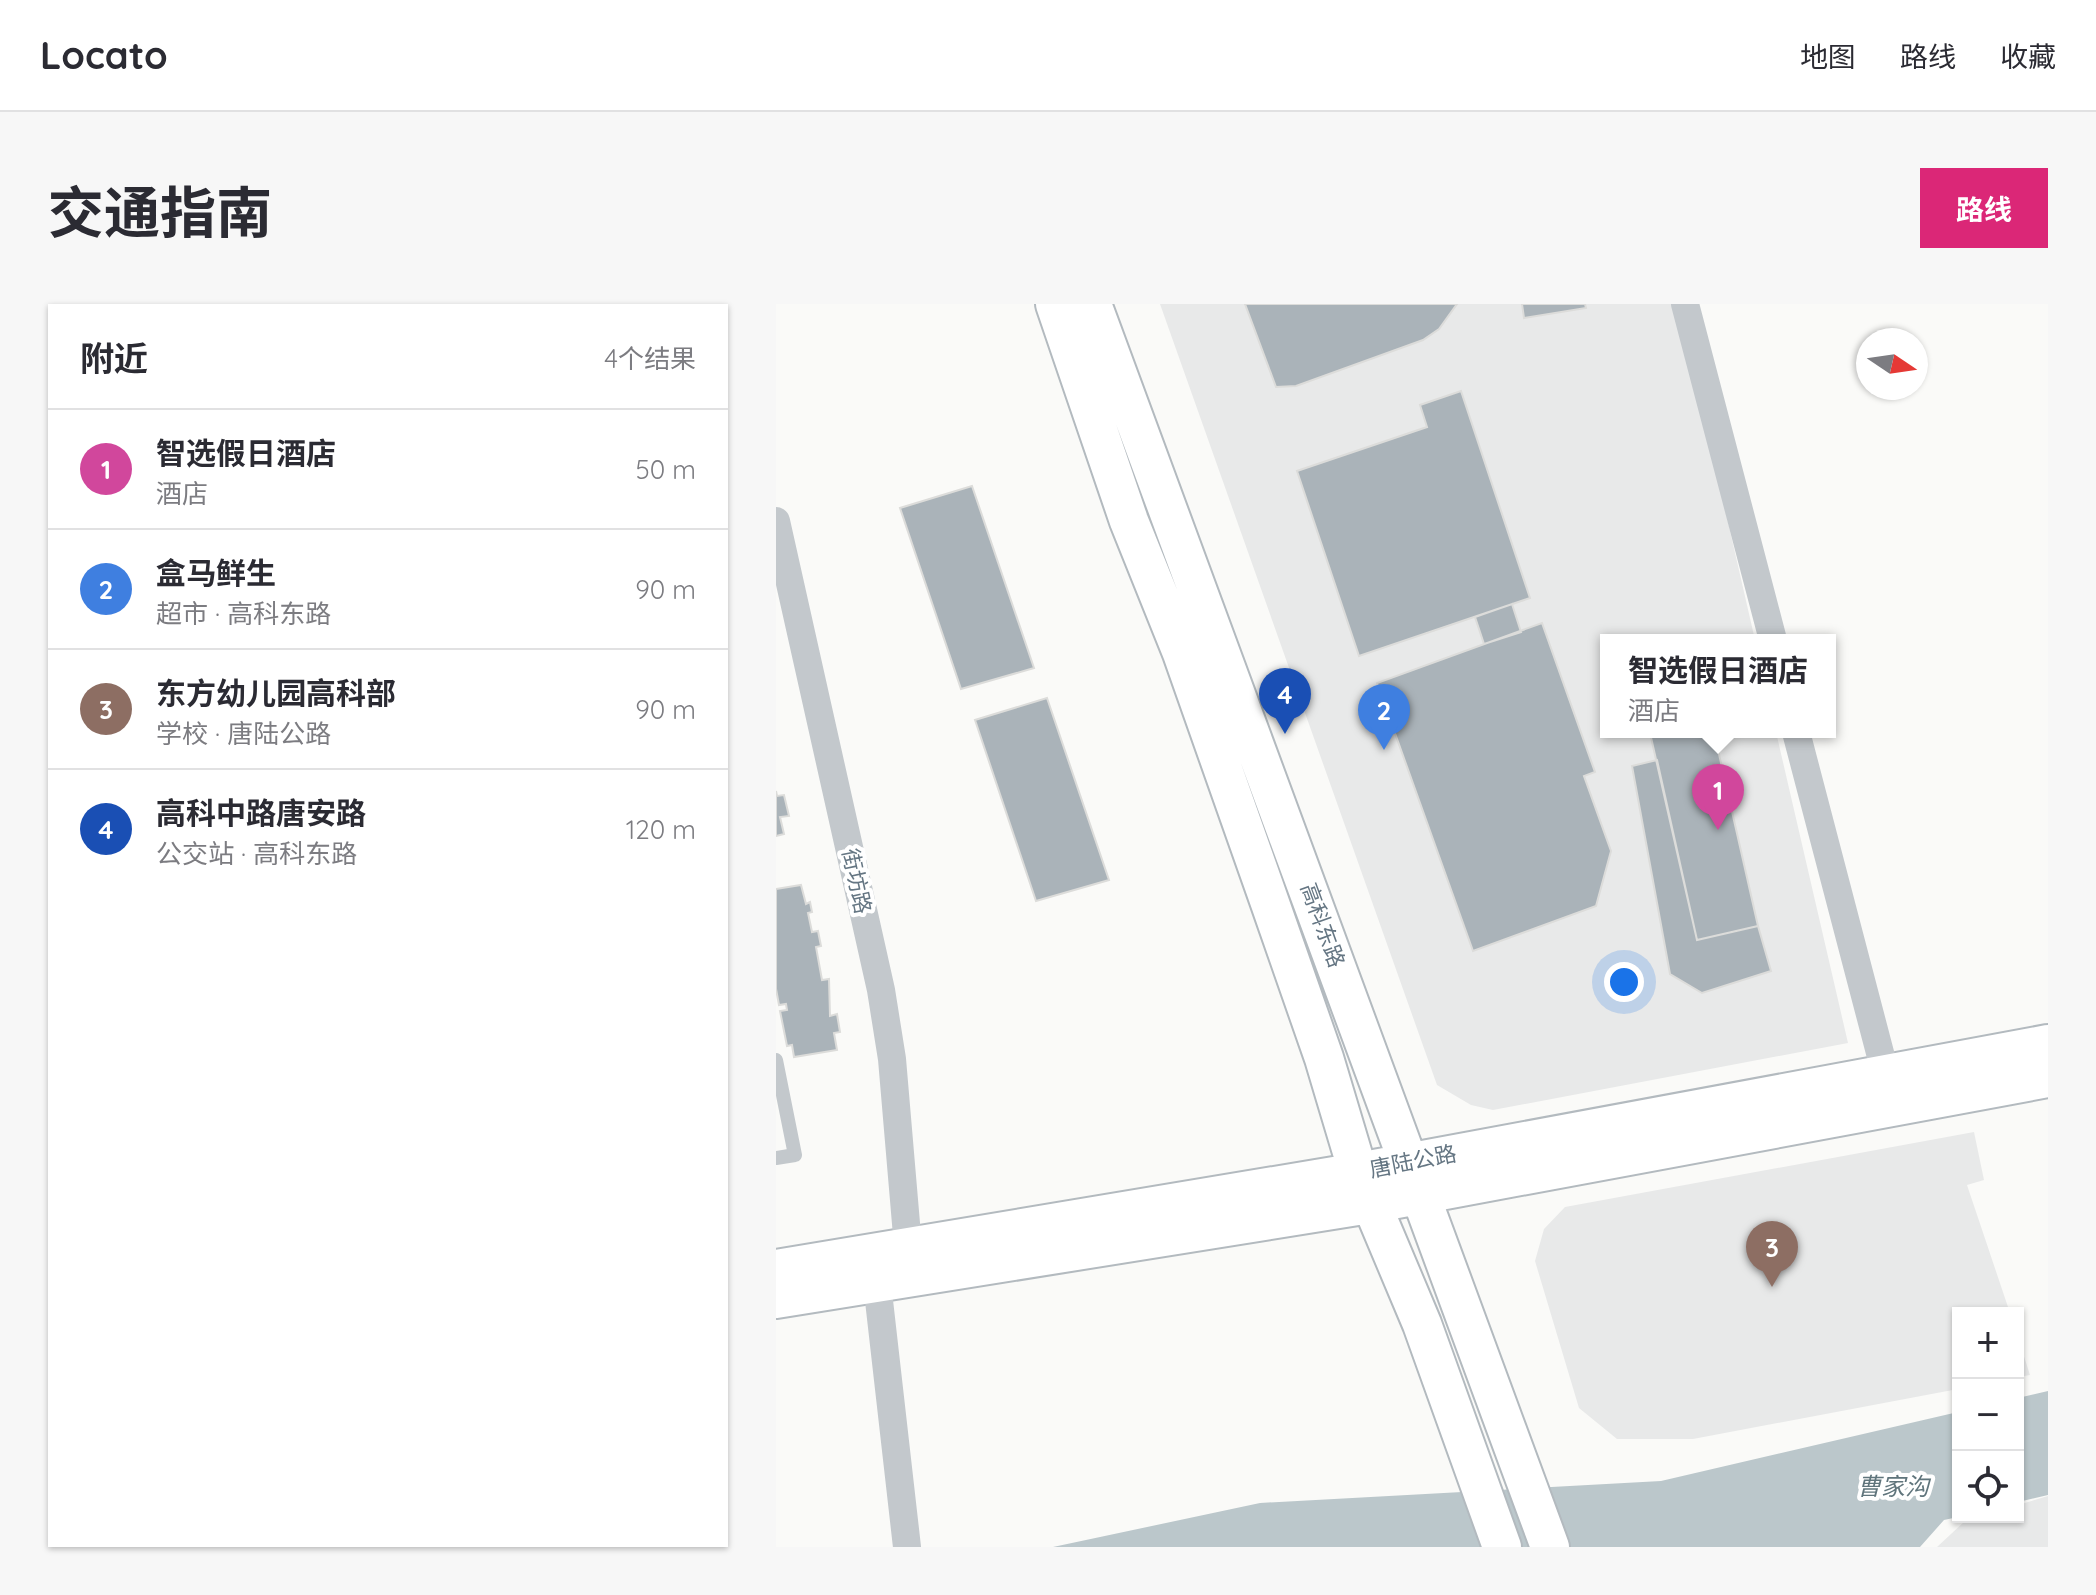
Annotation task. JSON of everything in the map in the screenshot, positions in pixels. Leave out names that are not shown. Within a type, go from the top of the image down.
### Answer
[{"type":"main road","name":"高科东路","points":[[1055,304],[1129,521],[1182,653],[1285,945],[1364,1188],[1422,1324],[1502,1547]]},
{"type":"main road","name":"高科东路","points":[[1092,304],[1415,1177],[1508,1441],[1550,1547]]},
{"type":"main road","name":"唐陆公路","points":[[776,1299],[877,1283],[1415,1177],[1889,1090],[2048,1044]]},
{"type":"main road","name":"唐陆公路","points":[[1889,1090],[2048,1078]]},
{"type":"main road","name":"唐陆公路","points":[[776,1269],[908,1247],[1364,1188]]},
{"type":"street","points":[[1685,304],[1771,634]]},
{"type":"street","name":"街坊路","points":[[776,521],[881,990],[892,1059],[908,1247]]},
{"type":"street","points":[[1798,738],[1889,1090]]},
{"type":"street","points":[[877,1283],[907,1547]]},
{"type":"lane","points":[[776,1060],[795,1155],[776,1158]]},
{"type":"shaded area","points":[[1160,304],[1678,304],[1754,634],[1600,634],[1600,738],[1777,738],[1848,1043],[1493,1110],[1471,1105],[1437,1085]]},
{"type":"shaded area","points":[[1974,1132],[1984,1180],[1967,1185],[2008,1307],[1952,1307],[1952,1390],[1693,1439],[1617,1439],[1579,1408],[1535,1261],[1544,1229],[1565,1207]]},
{"type":"shaded area","points":[[2024,1356],[2030,1375],[2024,1376]]},
{"type":"shaded area","points":[[2048,1496],[2048,1547],[1937,1547],[1963,1523],[2024,1523],[2024,1503]]},
{"type":"water","points":[[2048,1391],[2048,1495],[2024,1501],[2024,1451],[2024,1397]]},
{"type":"water","name":"曹家沟","points":[[1952,1413],[1952,1518],[1944,1520],[1920,1547],[1053,1547],[1260,1503],[1661,1481]]},
{"type":"building","points":[[1245,304],[1457,304],[1439,329],[1423,340],[1296,386],[1276,387]]},
{"type":"building","points":[[1522,304],[1585,304],[1586,308],[1524,318]]},
{"type":"building","points":[[1461,391],[1530,598],[1359,656],[1297,471],[1427,427],[1420,405]]},
{"type":"building","points":[[972,486],[1034,668],[961,689],[900,508]]},
{"type":"building","points":[[1512,604],[1521,632],[1484,644],[1475,617]]},
{"type":"building","points":[[1542,623],[1595,772],[1584,776],[1611,851],[1596,906],[1473,951],[1377,683]]},
{"type":"building","points":[[1047,698],[1109,880],[1036,901],[975,720]]},
{"type":"building","points":[[1651,738],[1715,738],[1758,926],[1697,940]]},
{"type":"building","points":[[1657,760],[1697,940],[1758,926],[1771,971],[1702,993],[1670,974],[1632,766]]},
{"type":"building","points":[[776,791],[777,796],[784,795],[789,816],[780,817],[784,834],[776,836]]},
{"type":"building","points":[[801,885],[806,904],[810,902],[812,912],[808,913],[812,932],[818,931],[821,946],[816,947],[822,980],[829,979],[830,1016],[837,1014],[840,1032],[834,1033],[837,1050],[794,1057],[792,1045],[787,1046],[780,1011],[787,1010],[786,1004],[779,1005],[776,989],[776,889]]},
{"type":"place","name":"高科中路唐安路","points":[[1285,734]]},
{"type":"place","name":"盒马鲜生","points":[[1384,750]]},
{"type":"place","name":"智选假日酒店","points":[[1718,830]]},
{"type":"place","name":"东方幼儿园高科部","points":[[1772,1287]]}]
